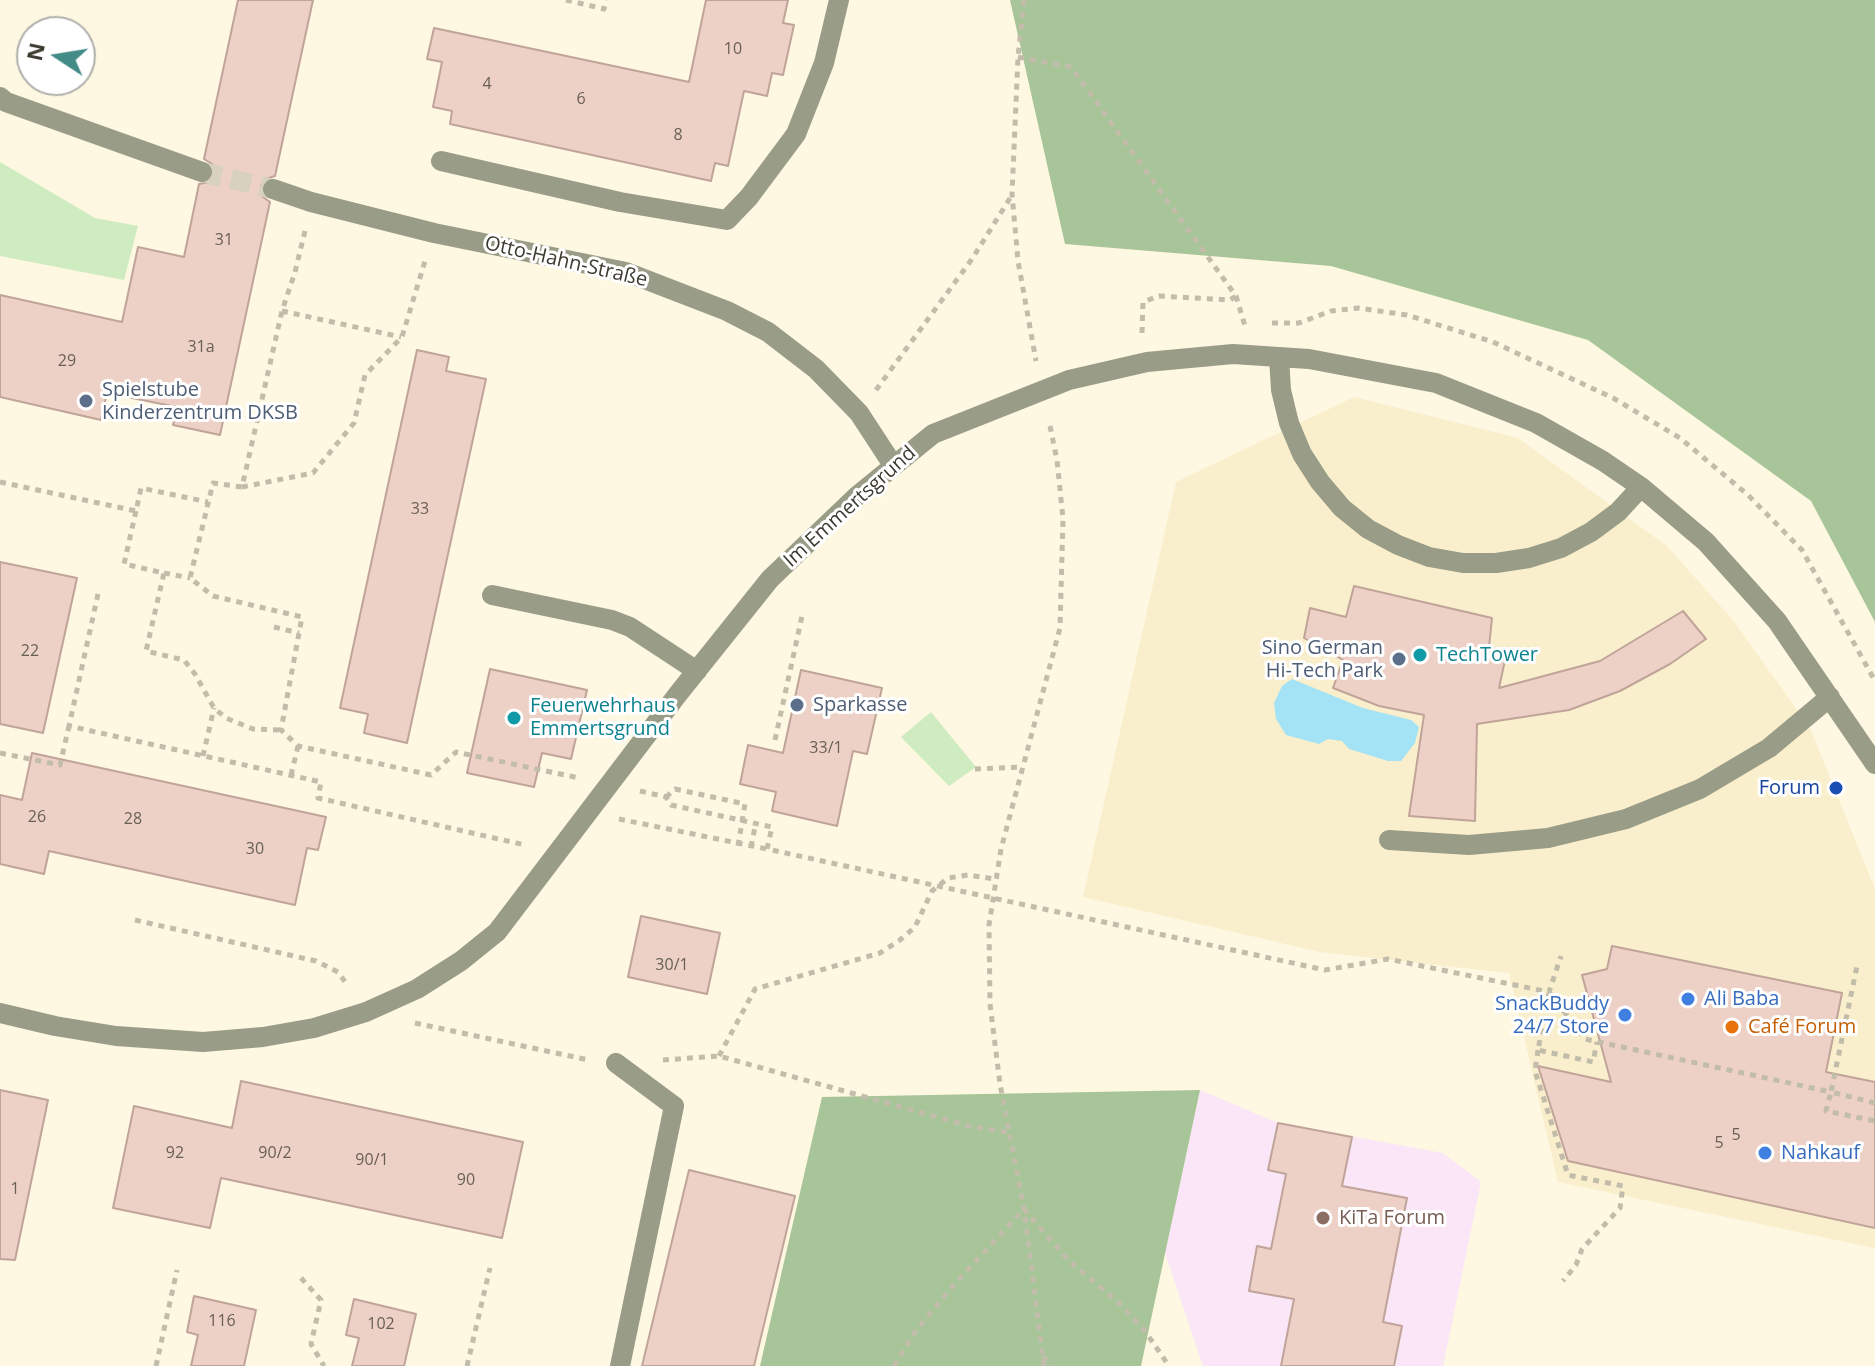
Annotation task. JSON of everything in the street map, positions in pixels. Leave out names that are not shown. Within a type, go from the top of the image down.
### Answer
[{"type":"street","points":[[441,161],[620,202],[727,220],[749,197],[796,134],[824,63],[839,0]]},
{"type":"street","points":[[0,97],[6,102],[202,172]]},
{"type":"street","name":"Otto-Hahn-Straße","points":[[273,189],[311,202],[434,233],[626,272],[674,289],[768,332],[816,369],[859,413],[893,465]]},
{"type":"street","name":"Im Emmertsgrund","points":[[0,1013],[128,1038],[203,1042],[263,1037],[314,1028],[366,1012],[417,989],[461,961],[497,932],[550,859],[770,579],[893,465],[933,434],[1069,380],[1147,362],[1239,354],[1348,366],[1436,383],[1536,423],[1603,461],[1641,487],[1706,542],[1777,621],[1875,764]]},
{"type":"street","points":[[1279,357],[1281,390],[1289,423],[1302,454],[1320,482],[1342,508],[1368,529],[1429,557],[1463,563],[1496,563],[1529,558],[1561,548],[1591,532],[1618,512],[1641,487]]},
{"type":"street","points":[[492,595],[612,620],[630,627],[697,671]]},
{"type":"street","points":[[1389,840],[1469,845],[1548,838],[1626,819],[1700,789],[1769,748],[1830,697]]},
{"type":"street","points":[[616,1063],[674,1106],[620,1366]]},
{"type":"path","points":[[566,0],[604,9],[606,0]]},
{"type":"path","points":[[1024,0],[1018,57],[1012,194],[1018,261],[1039,375]]},
{"type":"path","points":[[1018,57],[1071,67],[1236,296],[1245,322],[1239,354]]},
{"type":"path","points":[[859,413],[972,259],[1012,194]]},
{"type":"path","points":[[242,487],[282,311],[295,272],[311,202]]},
{"type":"path","points":[[190,578],[213,483],[242,487],[313,473],[354,423],[365,375],[402,337],[434,233]]},
{"type":"path","points":[[1141,329],[1143,302],[1159,296],[1230,300],[1236,296]]},
{"type":"path","points":[[282,311],[402,337]]},
{"type":"path","points":[[1044,1366],[1024,1209],[1007,1132],[990,1004],[989,925],[995,879],[1060,628],[1063,519],[1057,460],[1048,417]]},
{"type":"path","points":[[0,482],[136,511]]},
{"type":"path","points":[[209,502],[141,488],[124,564],[190,578],[213,596],[302,617],[281,730]]},
{"type":"path","points":[[164,573],[146,651],[184,660],[214,708],[226,718],[253,729],[281,730],[298,746],[431,775],[456,752],[551,772]]},
{"type":"path","points":[[0,753],[60,765],[98,594]]},
{"type":"path","points":[[775,740],[802,616]]},
{"type":"path","points":[[274,627],[299,633]]},
{"type":"path","points":[[203,756],[214,708]]},
{"type":"path","points":[[69,726],[321,782],[318,798],[524,844],[550,859]]},
{"type":"path","points":[[291,775],[298,746]]},
{"type":"path","points":[[975,769],[1022,767]]},
{"type":"path","points":[[750,846],[755,827],[750,848],[738,846],[745,804],[675,789],[666,797],[671,805],[679,807],[772,827],[767,849]]},
{"type":"path","points":[[587,812],[1325,970],[1388,959],[1549,992],[1585,1039],[1875,1103]]},
{"type":"path","points":[[719,1056],[755,989],[880,953],[915,927],[932,891],[948,878],[968,875],[995,879]]},
{"type":"path","points":[[135,920],[316,961],[338,972],[366,1012],[569,1057],[616,1063],[719,1056],[953,1122],[1007,1132]]},
{"type":"path","points":[[1561,956],[1549,992],[1535,1071],[1568,1175],[1623,1186],[1620,1208],[1582,1249],[1576,1265],[1563,1281]]},
{"type":"path","points":[[1857,966],[1826,1111],[1875,1121]]},
{"type":"path","points":[[1538,1050],[1593,1062],[1597,1042]]},
{"type":"path","points":[[894,1366],[915,1332],[951,1288],[1024,1209]]},
{"type":"path","points":[[1024,1209],[1068,1260],[1119,1303],[1145,1331],[1169,1366]]},
{"type":"path","points":[[467,1366],[490,1268]]},
{"type":"path","points":[[156,1366],[177,1270]]},
{"type":"path","points":[[301,1278],[321,1300],[311,1344],[324,1366]]},
{"type":"path","points":[[1043,1355],[1051,1366]]},
{"type":"shaded area","points":[[1354,397],[1518,438],[1667,546],[1732,619],[1810,728],[1875,889],[1875,1248],[1558,1182],[1509,973],[1320,952],[1083,897],[1176,482]]},
{"type":"shaded area","name":"KiTa Forum","points":[[1200,1090],[1278,1123],[1443,1153],[1481,1182],[1443,1366],[1203,1366],[1165,1253]]},
{"type":"green space","points":[[1010,0],[1875,0],[1875,622],[1811,501],[1588,340],[1331,266],[1065,244]]},
{"type":"green space","points":[[0,162],[95,218],[138,226],[124,280],[0,256]]},
{"type":"green space","points":[[931,712],[976,767],[949,786],[901,737]]},
{"type":"green space","points":[[1200,1090],[1141,1366],[760,1366],[822,1097]]},
{"type":"water","points":[[1292,679],[1363,708],[1411,720],[1419,727],[1415,743],[1401,761],[1388,761],[1349,749],[1342,741],[1328,739],[1319,744],[1286,735],[1276,719],[1274,703],[1282,686]]},
{"type":"building","points":[[238,0],[313,0],[275,176],[265,179],[261,186],[263,197],[270,202],[220,435],[173,425],[177,407],[107,393],[101,420],[0,397],[0,295],[122,322],[138,247],[184,257],[199,184],[210,182],[214,176],[212,164],[204,159]]},
{"type":"building","points":[[706,0],[788,0],[783,23],[794,25],[783,75],[772,73],[767,96],[744,91],[728,166],[715,163],[711,181],[450,124],[452,111],[433,107],[442,62],[427,59],[434,28],[689,82]]},
{"type":"building","points":[[417,350],[449,357],[446,371],[486,379],[407,743],[364,733],[368,714],[340,708]]},
{"type":"building","points":[[0,562],[77,578],[43,733],[0,724]]},
{"type":"building","points":[[1354,586],[1492,618],[1489,647],[1507,651],[1499,688],[1600,661],[1683,611],[1706,639],[1670,664],[1620,691],[1569,710],[1477,724],[1475,821],[1409,816],[1424,715],[1379,706],[1333,688],[1343,660],[1304,638],[1310,608],[1346,617]]},
{"type":"building","name":"Feuerwehrhaus Emmertsgrund","points":[[490,669],[587,690],[571,759],[542,753],[534,787],[467,773]]},
{"type":"building","points":[[801,670],[882,688],[867,754],[853,751],[837,826],[772,811],[776,792],[740,784],[748,745],[783,753]]},
{"type":"building","points":[[32,753],[326,817],[318,850],[307,848],[295,905],[49,851],[44,874],[0,864],[0,795],[22,800]]},
{"type":"building","points":[[641,916],[720,933],[707,994],[628,977]]},
{"type":"building","points":[[1612,946],[1842,993],[1826,1072],[1875,1082],[1875,1228],[1568,1161],[1538,1066],[1611,1082],[1582,975],[1607,969]]},
{"type":"building","points":[[241,1081],[523,1142],[502,1238],[221,1178],[210,1228],[113,1208],[134,1106],[232,1128]]},
{"type":"building","points":[[0,1090],[48,1100],[15,1260],[0,1259]]},
{"type":"building","points":[[1278,1123],[1352,1137],[1342,1186],[1407,1198],[1383,1322],[1402,1326],[1394,1366],[1281,1366],[1294,1299],[1249,1291],[1257,1246],[1271,1249],[1286,1174],[1268,1170]]},
{"type":"building","points":[[689,1170],[795,1196],[754,1366],[642,1366]]},
{"type":"building","points":[[194,1296],[256,1310],[244,1366],[191,1366],[198,1335],[187,1332]]},
{"type":"building","points":[[354,1299],[416,1314],[404,1366],[352,1366],[359,1338],[346,1335]]},
{"type":"tunnel","points":[[202,172],[273,189]]},
{"type":"place","name":"Spielstube Kinderzentrum DKSB","points":[[86,401]]},
{"type":"place","name":"TechTower","points":[[1420,655]]},
{"type":"place","name":"Sino German Hi-Tech Park","points":[[1399,659]]},
{"type":"place","name":"Sparkasse","points":[[797,705]]},
{"type":"place","name":"Feuerwehrhaus Emmertsgrund","points":[[514,718]]},
{"type":"place","name":"Forum","points":[[1836,788]]},
{"type":"place","name":"Ali Baba","points":[[1688,999]]},
{"type":"place","name":"SnackBuddy 24/7 Store","points":[[1625,1015]]},
{"type":"place","name":"Café Forum","points":[[1732,1027]]},
{"type":"place","name":"Nahkauf","points":[[1765,1153]]},
{"type":"place","name":"KiTa Forum","points":[[1323,1218]]}]
